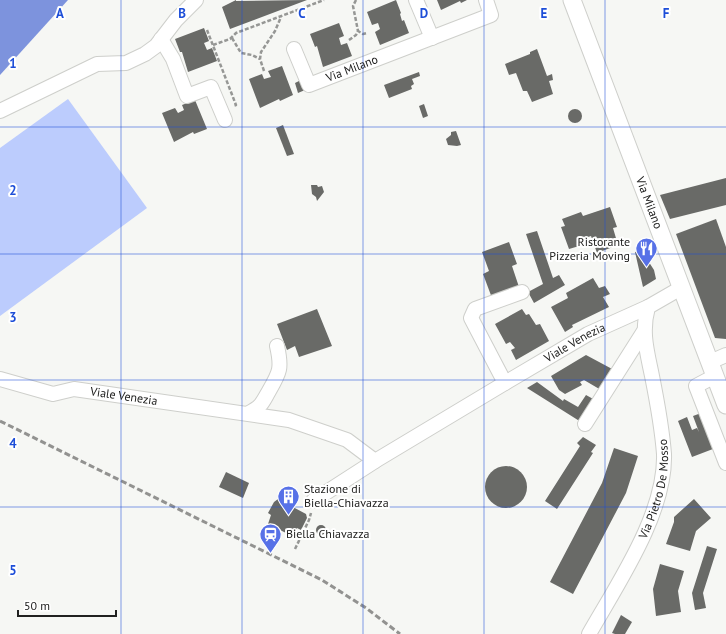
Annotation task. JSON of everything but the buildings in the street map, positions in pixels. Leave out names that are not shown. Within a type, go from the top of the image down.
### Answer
[{"type":"main road","name":"Via Milano","points":[[572,0],[726,405]]},
{"type":"street","points":[[0,111],[97,64],[111,62],[126,63],[145,54],[156,46],[196,0]]},
{"type":"street","points":[[416,0],[432,38]]},
{"type":"street","name":"Via Milano","points":[[294,49],[309,85],[491,15],[486,0]]},
{"type":"street","points":[[161,39],[173,59],[187,96],[211,87],[223,115]]},
{"type":"street","points":[[648,307],[681,288]]},
{"type":"street","points":[[505,383],[471,318],[475,309],[522,292]]},
{"type":"street","name":"Via Pietro De Mosso","points":[[589,634],[623,574],[650,520],[659,498],[663,478],[664,454],[644,331],[644,322],[648,307]]},
{"type":"street","name":"Viale Venezia","points":[[313,501],[375,461],[588,334],[648,307]]},
{"type":"street","name":"Via Pietro De Mosso","points":[[585,424],[644,331]]},
{"type":"street","points":[[249,413],[261,407],[279,376],[280,359],[277,346]]},
{"type":"street","points":[[726,355],[696,386],[726,462]]},
{"type":"street","name":"Viale Venezia","points":[[0,379],[52,394],[74,389],[249,413],[289,420],[347,440],[375,461]]},
{"type":"path","points":[[213,45],[232,38],[236,33],[324,0]]},
{"type":"path","points":[[349,40],[356,36],[358,31],[353,6],[356,0]]},
{"type":"path","points":[[264,71],[260,59],[261,52],[275,31],[281,16]]},
{"type":"path","points":[[207,30],[236,105],[223,115]]},
{"type":"path","points":[[358,31],[363,34],[367,33]]},
{"type":"path","points":[[232,38],[240,52],[260,59]]},
{"type":"path","points":[[295,549],[309,520],[313,501]]},
{"type":"shaded area","points":[[0,0],[68,0],[0,75]]},
{"type":"shaded area","points":[[68,99],[147,208],[0,316],[0,148]]},
{"type":"railway","points":[[0,421],[322,580],[366,608],[400,634]]},
{"type":"place","name":"Ristorante Pizzeria Moving","points":[[646,268]]},
{"type":"place","name":"Stazione di Biella-Chiavazza","points":[[289,516]]},
{"type":"place","name":"Biella Chiavazza","points":[[270,554]]}]
